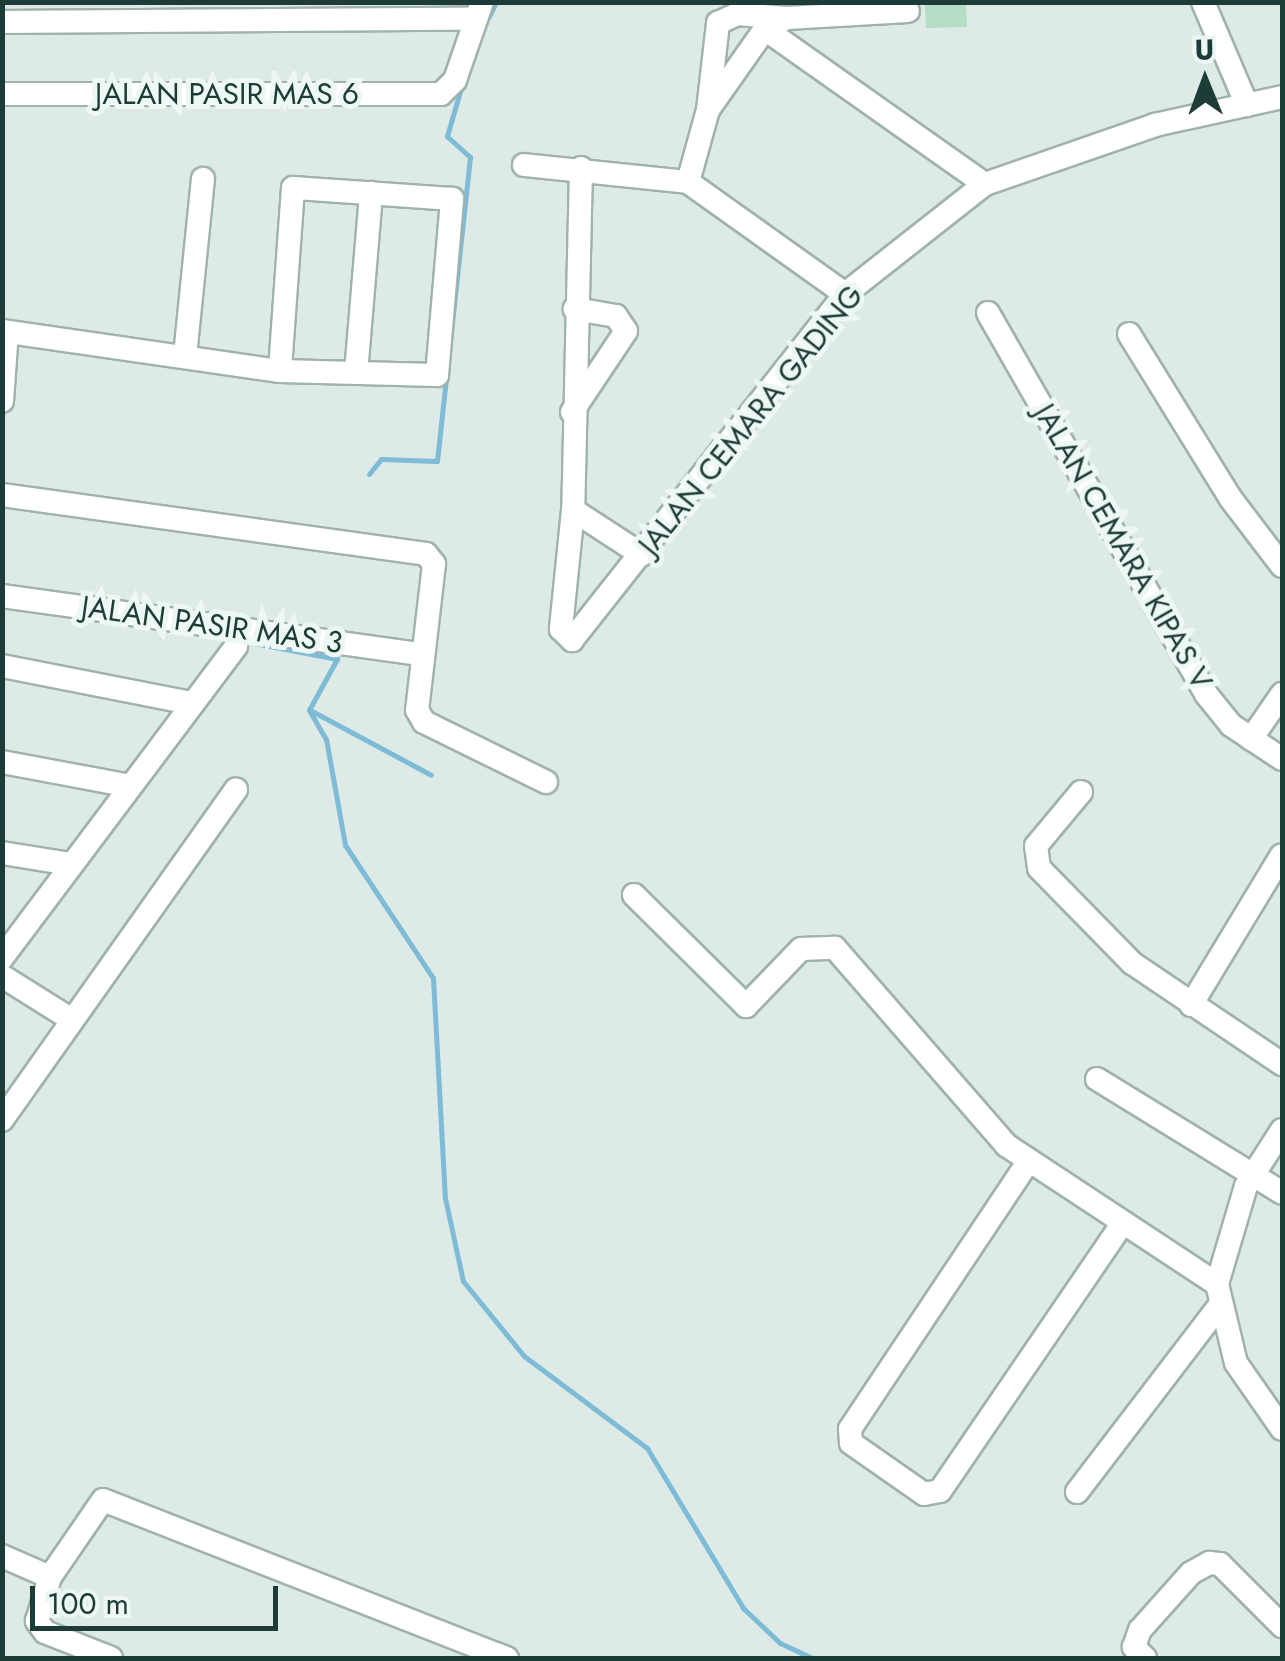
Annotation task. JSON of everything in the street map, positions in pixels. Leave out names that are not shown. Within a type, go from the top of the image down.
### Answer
[{"type":"street","points":[[1203,2],[1247,105]]},
{"type":"street","points":[[2,22],[479,10]]},
{"type":"street","name":"JALAN PASIR MAS 6","points":[[2,94],[450,89],[479,10]]},
{"type":"street","points":[[688,182],[708,110],[718,23],[737,14],[786,18],[908,11]]},
{"type":"street","points":[[708,110],[766,30],[786,18]]},
{"type":"street","points":[[766,30],[986,184]]},
{"type":"street","name":"JALAN CEMARA GADING","points":[[573,510],[561,629],[572,640],[845,294],[986,184],[1130,133],[1282,97]]},
{"type":"street","points":[[524,165],[688,182],[845,294]]},
{"type":"street","points":[[581,168],[572,412],[573,510],[642,556]]},
{"type":"street","points":[[185,356],[203,179]]},
{"type":"street","points":[[2,401],[5,332],[280,370],[437,376],[452,199],[293,188],[280,370]]},
{"type":"street","points":[[356,373],[371,194]]},
{"type":"street","points":[[572,412],[626,331],[616,316],[575,309]]},
{"type":"street","name":"JALAN CEMARA KIPAS V","points":[[988,313],[1206,694],[1251,739],[1282,759]]},
{"type":"street","points":[[1128,334],[1231,499],[1282,566]]},
{"type":"street","points":[[2,495],[423,552],[434,564],[415,701],[424,722],[546,782]]},
{"type":"street","name":"JALAN PASIR MAS 3","points":[[2,596],[422,654]]},
{"type":"street","points":[[2,958],[236,646]]},
{"type":"street","points":[[2,666],[190,703]]},
{"type":"street","points":[[1251,739],[1282,694]]},
{"type":"street","points":[[2,762],[130,786]]},
{"type":"street","points":[[2,1120],[69,1018],[236,790]]},
{"type":"street","points":[[1080,792],[1039,841],[1035,860],[1108,944],[1191,1005],[1282,1064]]},
{"type":"street","points":[[2,853],[71,864]]},
{"type":"street","points":[[1191,1005],[1282,855]]},
{"type":"street","points":[[634,895],[746,1006],[801,949],[834,948],[983,1123],[1028,1162],[1122,1224],[1218,1295],[1236,1363],[1282,1429]]},
{"type":"street","points":[[2,976],[69,1018]]},
{"type":"street","points":[[1096,1079],[1282,1193]]},
{"type":"street","points":[[1077,1492],[1218,1295],[1252,1177],[1282,1130]]},
{"type":"street","points":[[1028,1162],[850,1430],[852,1443],[924,1494],[940,1491],[1122,1224]]},
{"type":"street","points":[[110,1658],[77,1651],[37,1621],[50,1577],[98,1504],[108,1500],[508,1658]]},
{"type":"street","points":[[2,1556],[50,1577]]},
{"type":"street","points":[[1145,1658],[1134,1647],[1140,1630],[1190,1573],[1208,1563],[1231,1573],[1282,1626]]},
{"type":"green space","points":[[925,3],[966,3],[967,27],[926,28]]},
{"type":"waterway","points":[[488,18],[496,2]]},
{"type":"waterway","points":[[369,474],[381,459],[437,461],[470,157],[447,136],[461,88]]},
{"type":"waterway","points":[[243,641],[337,659],[309,710],[326,739],[345,845],[433,978],[445,1198],[463,1281],[524,1356],[647,1448],[743,1608],[780,1643],[812,1658]]},
{"type":"waterway","points":[[310,710],[431,775]]}]
